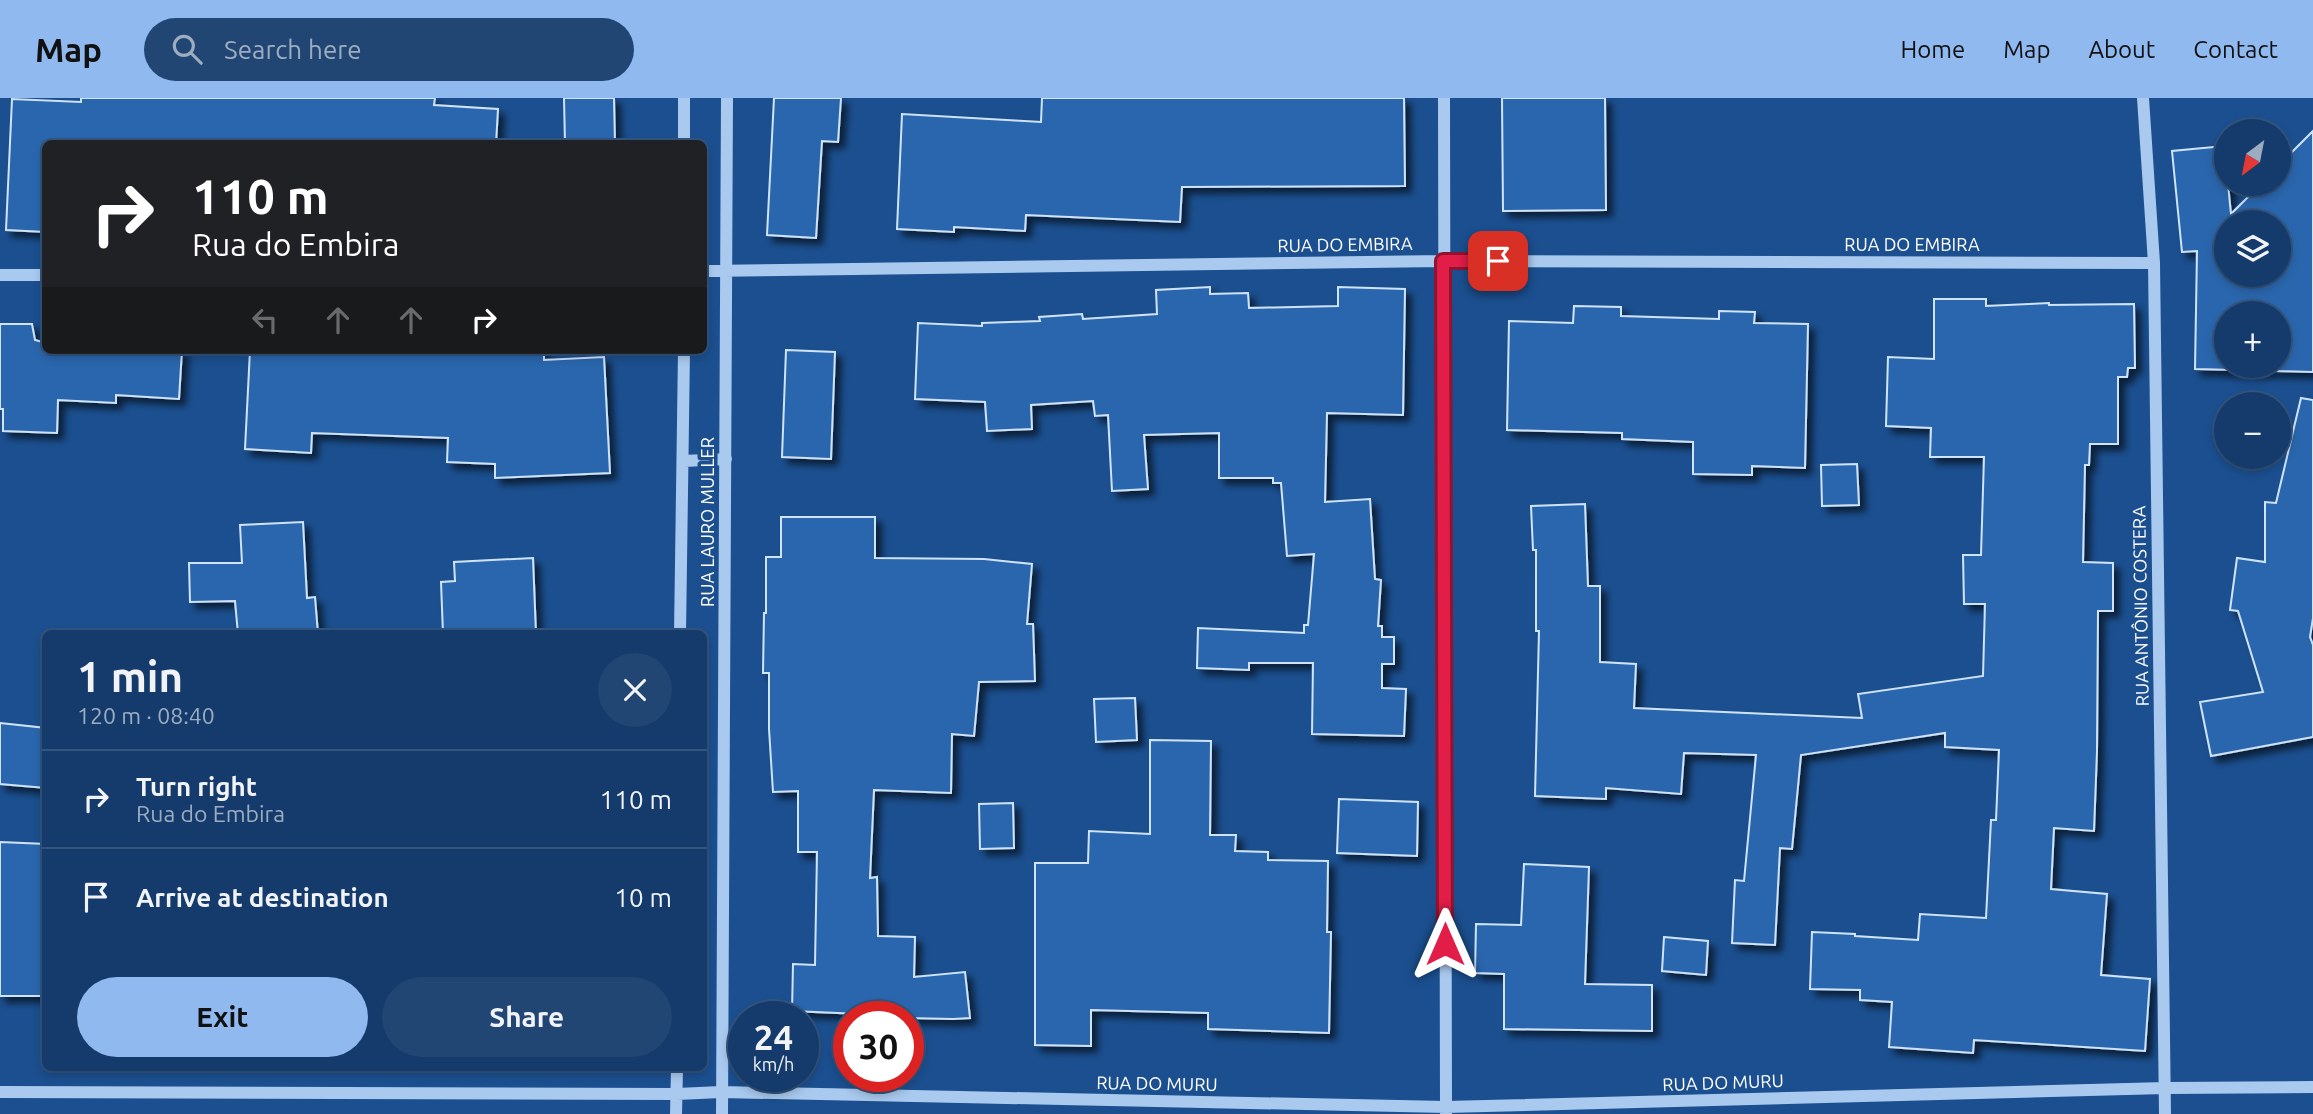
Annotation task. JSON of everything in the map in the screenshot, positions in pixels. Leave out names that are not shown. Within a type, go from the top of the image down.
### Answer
[{"type":"street","points":[[684,98],[684,140]]},
{"type":"street","name":"RUA LAURO MULLER","points":[[722,1114],[727,98]]},
{"type":"street","points":[[1444,98],[1446,1111]]},
{"type":"street","name":"RUA ANTÔNIO COSTERA","points":[[2143,98],[2154,263],[2165,1114]]},
{"type":"street","name":"RUA DO EMBIRA","points":[[707,271],[1443,261],[2154,263]]},
{"type":"street","points":[[0,275],[42,275]]},
{"type":"street","name":"RUA LAURO MULLER","points":[[680,630],[684,354]]},
{"type":"street","points":[[684,461],[726,459]]},
{"type":"street","points":[[676,1114],[677,1071]]},
{"type":"street","name":"RUA DO MURU","points":[[0,1092],[722,1092],[1446,1111],[2165,1088],[2313,1087]]},
{"type":"building","points":[[81,98],[435,98],[434,105],[498,109],[496,140],[42,140],[42,232],[6,230],[12,99],[81,102]]},
{"type":"building","points":[[564,98],[614,98],[615,140],[565,140]]},
{"type":"building","points":[[774,98],[841,98],[838,142],[822,141],[816,238],[767,235]]},
{"type":"building","points":[[1042,98],[1404,98],[1405,186],[1182,187],[1180,222],[1026,215],[1025,231],[954,227],[954,232],[897,229],[902,114],[1041,122]]},
{"type":"building","points":[[1502,98],[1605,98],[1606,210],[1503,211]]},
{"type":"building","points":[[2313,131],[2313,372],[2291,371],[2291,301],[2214,301],[2214,369],[2195,369],[2197,251],[2182,252],[2172,151],[2214,147],[2214,196],[2229,196],[2231,210],[2214,210],[2214,287],[2291,287],[2291,210],[2235,210],[2249,196],[2291,196],[2291,153]]},
{"type":"building","points":[[1210,287],[1210,294],[1248,293],[1249,308],[1338,306],[1338,287],[1405,289],[1403,415],[1327,413],[1325,502],[1370,499],[1375,579],[1381,580],[1378,626],[1382,626],[1382,637],[1394,637],[1394,664],[1382,664],[1382,688],[1406,689],[1404,736],[1312,734],[1313,663],[1249,663],[1249,670],[1197,668],[1198,628],[1304,633],[1304,625],[1308,625],[1314,554],[1287,556],[1281,483],[1273,483],[1273,478],[1219,478],[1219,433],[1144,435],[1148,489],[1112,491],[1108,415],[1095,416],[1093,401],[1031,405],[1032,429],[987,431],[985,402],[915,399],[918,323],[982,326],[982,323],[1040,321],[1039,317],[1082,314],[1083,319],[1157,314],[1156,290]]},
{"type":"building","points":[[1934,299],[1986,299],[1986,306],[2049,303],[2134,304],[2135,368],[2128,368],[2127,377],[2118,377],[2118,444],[2090,444],[2089,465],[2085,465],[2083,562],[2113,563],[2113,611],[2098,611],[2094,831],[2054,828],[2051,889],[2107,894],[2101,975],[2150,979],[2145,1051],[1974,1040],[1973,1053],[1889,1047],[1892,1002],[1860,1000],[1860,990],[1810,989],[1812,932],[1918,940],[1920,914],[1986,918],[1991,820],[1996,820],[1999,750],[1945,747],[1945,733],[1801,755],[1792,849],[1780,848],[1775,945],[1732,943],[1735,880],[1744,881],[1756,755],[1684,753],[1681,794],[1606,788],[1606,799],[1535,796],[1539,631],[1536,631],[1536,550],[1533,550],[1531,506],[1585,504],[1588,586],[1600,586],[1600,662],[1636,664],[1634,708],[1862,718],[1858,694],[1983,676],[1985,604],[1964,604],[1963,555],[1981,555],[1984,457],[1930,457],[1931,428],[1886,426],[1888,357],[1934,359]]},
{"type":"building","points":[[1574,306],[1621,307],[1621,316],[1719,319],[1719,311],[1755,312],[1754,323],[1808,324],[1805,468],[1752,466],[1752,475],[1693,474],[1693,442],[1622,439],[1622,433],[1507,430],[1509,321],[1573,323]]},
{"type":"building","points":[[0,324],[32,324],[35,340],[42,342],[42,354],[182,354],[179,399],[116,395],[116,403],[58,400],[57,433],[3,431],[3,409],[0,409]]},
{"type":"building","points":[[786,350],[835,352],[831,459],[782,457]]},
{"type":"building","points":[[250,354],[544,354],[544,360],[604,357],[610,473],[495,478],[495,464],[447,462],[448,438],[312,433],[311,453],[245,449]]},
{"type":"building","points":[[2301,398],[2313,400],[2313,618],[2310,637],[2313,645],[2313,737],[2211,756],[2200,702],[2263,692],[2238,611],[2230,610],[2237,558],[2265,562],[2265,502],[2276,503],[2284,469],[2291,469],[2291,440]]},
{"type":"building","points":[[1857,464],[1859,505],[1822,506],[1821,465]]},
{"type":"building","points":[[781,517],[875,517],[875,558],[984,559],[1032,564],[1027,624],[1033,624],[1035,681],[979,682],[974,736],[952,734],[951,793],[874,790],[870,878],[877,877],[878,936],[915,937],[914,977],[965,972],[970,1018],[924,1018],[924,1001],[833,1001],[833,1013],[819,1012],[819,1001],[792,1001],[793,964],[815,965],[817,852],[798,852],[798,791],[773,792],[769,673],[763,673],[764,613],[766,557],[781,557]]},
{"type":"building","points":[[303,522],[307,598],[315,597],[318,630],[238,630],[235,601],[190,602],[189,563],[242,563],[240,525]]},
{"type":"building","points":[[533,558],[536,630],[443,630],[441,582],[455,581],[454,562]]},
{"type":"building","points":[[1135,698],[1137,740],[1096,742],[1094,699]]},
{"type":"building","points":[[0,723],[42,728],[42,788],[0,784]]},
{"type":"building","points":[[1150,740],[1211,741],[1210,835],[1236,835],[1235,851],[1268,852],[1268,860],[1328,861],[1327,932],[1331,932],[1329,1033],[1208,1029],[1208,1013],[1091,1010],[1091,1046],[1035,1045],[1035,863],[1088,863],[1089,831],[1150,834]]},
{"type":"building","points":[[1339,799],[1418,802],[1417,856],[1337,853]]},
{"type":"building","points":[[1013,803],[1014,848],[980,849],[979,804]]},
{"type":"building","points":[[0,842],[42,844],[42,996],[0,996]]},
{"type":"building","points":[[1524,864],[1589,867],[1585,984],[1652,985],[1652,1031],[1504,1029],[1504,974],[1475,973],[1476,924],[1521,925]]},
{"type":"building","points":[[1664,937],[1708,941],[1706,975],[1662,971]]},
{"type":"route","points":[[1445,944],[1443,261],[1498,261]]}]
